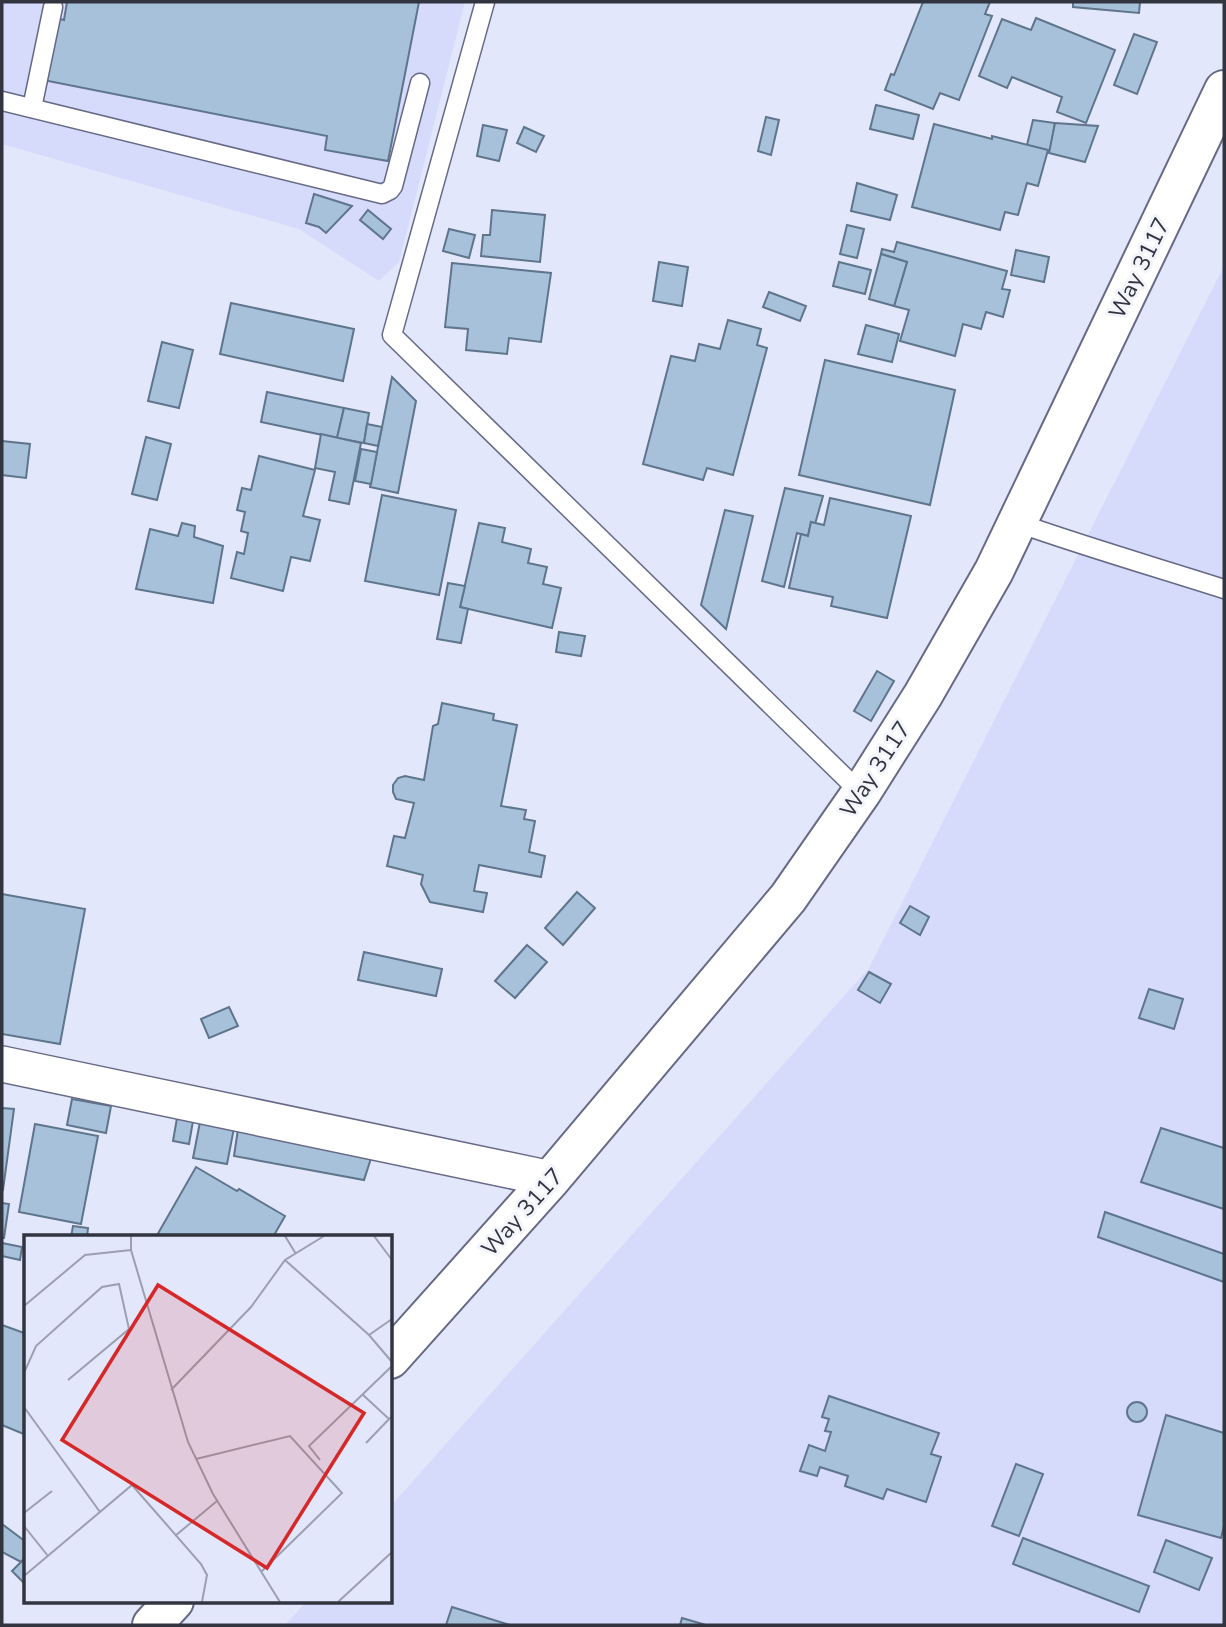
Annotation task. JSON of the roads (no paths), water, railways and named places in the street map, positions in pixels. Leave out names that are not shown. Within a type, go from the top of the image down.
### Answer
[{"type":"street","name":"Way 3117","points":[[392,1357],[551,1179],[788,898],[861,793],[923,695],[995,571],[1224,90]]},
{"type":"street","points":[[2,1064],[551,1179]]},
{"type":"street","points":[[152,1625],[173,1602]]},
{"type":"lane","points":[[485,2],[392,335],[861,793]]},
{"type":"lane","points":[[32,108],[53,7]]},
{"type":"lane","points":[[2,101],[382,194],[393,186],[420,83]]},
{"type":"lane","points":[[1018,523],[1224,589]]}]
